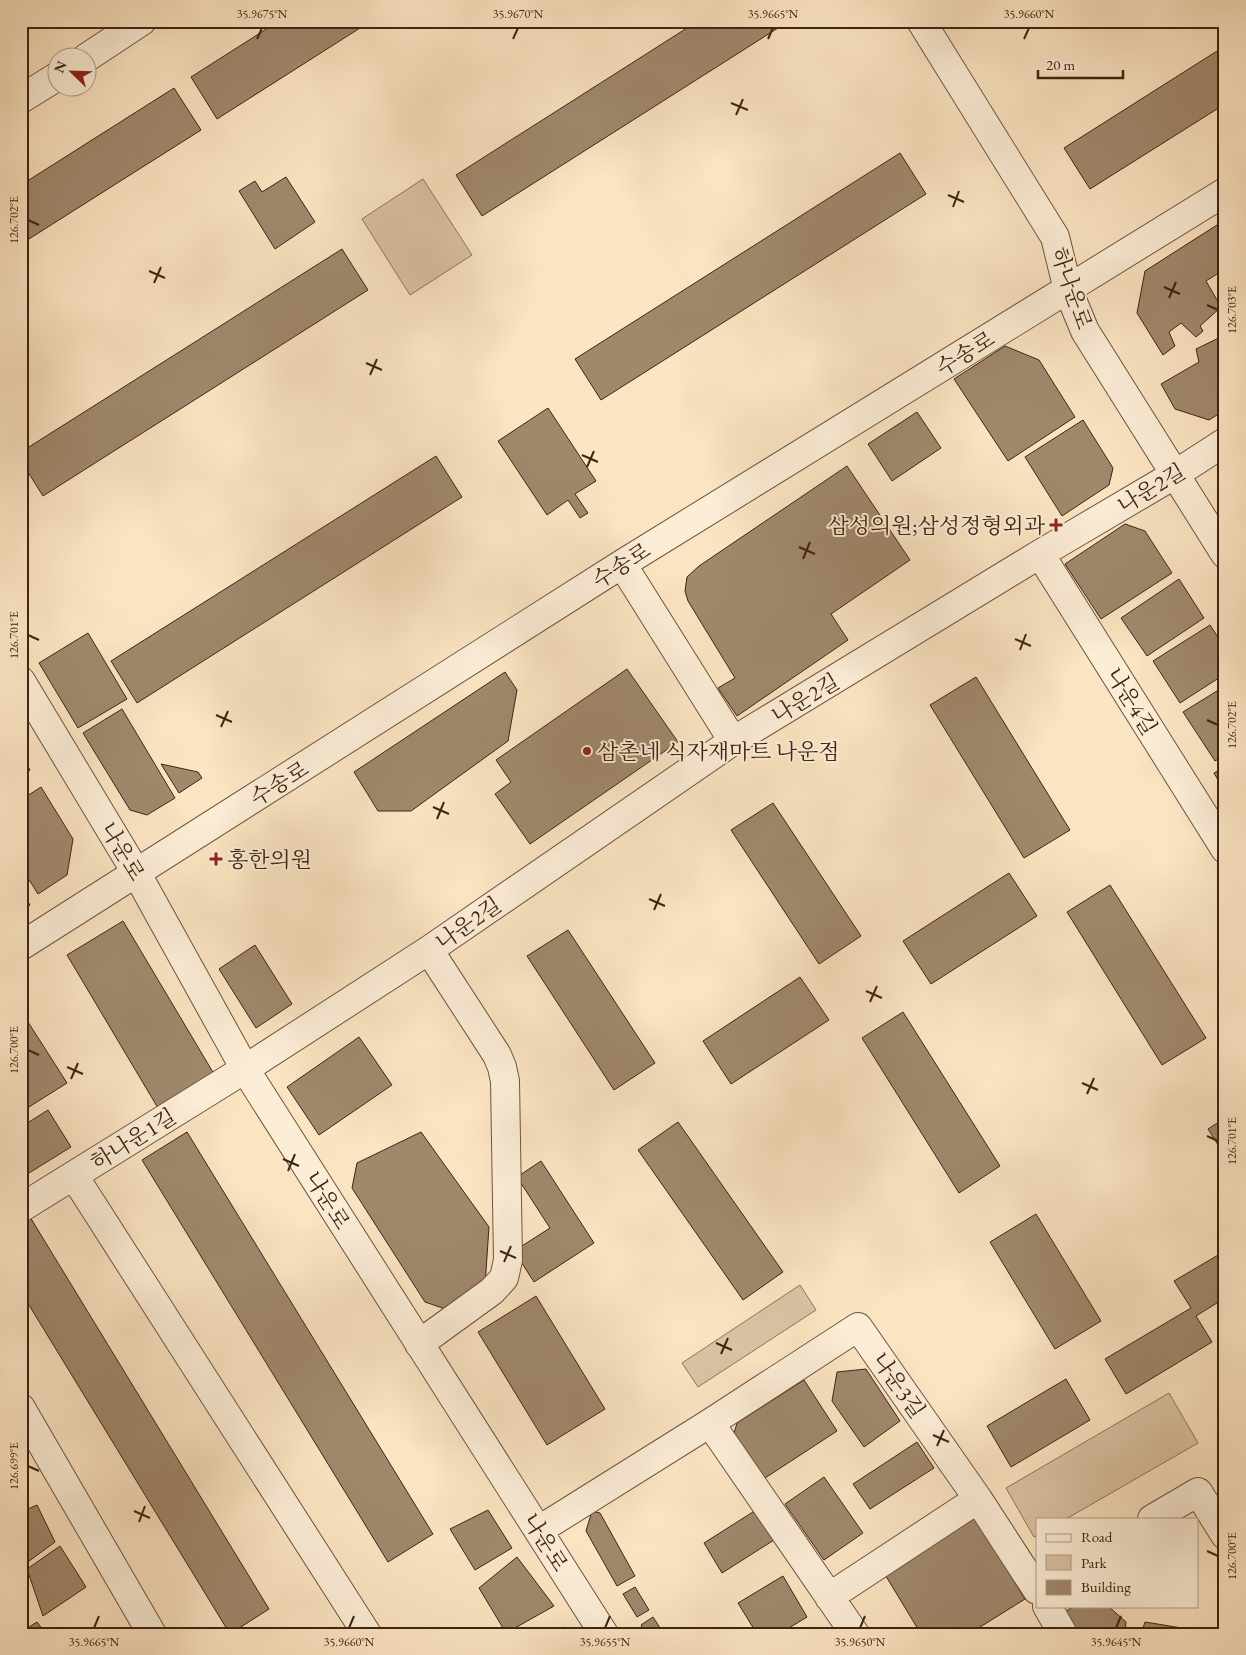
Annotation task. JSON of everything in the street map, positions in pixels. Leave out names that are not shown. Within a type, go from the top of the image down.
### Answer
[{"type":"street","points":[[98,50],[142,21]]},
{"type":"street","name":"하나운로","points":[[922,21],[1055,237],[1068,290],[1085,331],[1225,554]]},
{"type":"street","points":[[21,99],[48,82]]},
{"type":"street","name":"수송로","points":[[21,946],[622,564],[1225,192]]},
{"type":"street","name":"나운2길","points":[[245,1069],[430,950],[733,741],[1040,554],[1174,475],[1225,442]]},
{"type":"street","name":"나운4길","points":[[1040,554],[1225,849]]},
{"type":"street","points":[[622,564],[733,741]]},
{"type":"street","name":"나운로","points":[[22,684],[137,874],[245,1069],[604,1634]]},
{"type":"street","points":[[419,1344],[492,1291],[504,1278],[508,1260],[505,1081],[502,1067],[497,1055],[430,950]]},
{"type":"street","name":"하나운1길","points":[[21,1208],[245,1069]]},
{"type":"street","points":[[74,1176],[366,1634]]},
{"type":"street","name":"나운3길","points":[[539,1530],[710,1423],[858,1327],[978,1499],[1036,1587]]},
{"type":"street","points":[[21,1408],[152,1634]]},
{"type":"street","points":[[710,1423],[855,1634]]},
{"type":"street","points":[[1154,1518],[1198,1492],[1225,1535]]},
{"type":"street","points":[[829,1597],[978,1499]]},
{"type":"street","name":"나운3길","points":[[1048,1608],[1063,1634]]},
{"type":"green space","points":[[423,179],[472,255],[410,295],[362,219]]},
{"type":"green space","points":[[800,1285],[816,1310],[698,1387],[682,1363]]},
{"type":"green space","points":[[1169,1393],[1198,1443],[1068,1518],[1036,1518],[1036,1536],[1034,1537],[1006,1488]]},
{"type":"building","points":[[279,21],[371,21],[217,119],[191,77]]},
{"type":"building","points":[[698,21],[789,21],[482,216],[456,175]]},
{"type":"building","points":[[1225,46],[1225,104],[1090,189],[1064,148]]},
{"type":"building","points":[[174,88],[201,130],[21,244],[21,185]]},
{"type":"building","points":[[900,153],[926,194],[601,400],[575,359]]},
{"type":"building","points":[[286,177],[315,222],[275,249],[239,191],[255,181],[262,192]]},
{"type":"building","points":[[1217,225],[1225,239],[1225,269],[1206,281],[1221,307],[1200,326],[1203,331],[1196,337],[1181,323],[1169,332],[1175,346],[1163,355],[1137,313],[1145,271]]},
{"type":"building","points":[[342,249],[368,290],[43,496],[21,461],[21,452]]},
{"type":"building","points":[[1225,335],[1225,410],[1209,420],[1175,409],[1161,384],[1199,362],[1196,349]]},
{"type":"building","points":[[1005,346],[1039,360],[1075,417],[1008,461],[954,379]]},
{"type":"building","points":[[548,408],[596,481],[575,494],[588,513],[580,518],[568,500],[547,515],[498,441]]},
{"type":"building","points":[[917,412],[941,448],[892,481],[868,444]]},
{"type":"building","points":[[1083,420],[1113,468],[1109,485],[1062,516],[1025,457]]},
{"type":"building","points":[[436,456],[462,497],[137,703],[111,661]]},
{"type":"building","points":[[847,466],[910,560],[831,614],[848,640],[737,716],[718,688],[735,678],[688,601],[685,591],[687,577],[699,566]]},
{"type":"building","points":[[1125,524],[1145,531],[1172,573],[1101,619],[1065,564]]},
{"type":"building","points":[[1179,579],[1204,618],[1147,656],[1121,618]]},
{"type":"building","points":[[1210,625],[1225,648],[1225,674],[1180,703],[1153,661]]},
{"type":"building","points":[[88,633],[127,699],[78,728],[39,663]]},
{"type":"building","name":"삼촌네 식자재마트 나운점","points":[[627,669],[678,742],[530,844],[495,794],[511,782],[496,760]]},
{"type":"building","points":[[505,672],[517,690],[508,741],[411,811],[378,811],[354,772]]},
{"type":"building","points":[[976,677],[1070,830],[1024,858],[930,705]]},
{"type":"building","points":[[1225,686],[1225,755],[1215,761],[1183,712]]},
{"type":"building","points":[[122,709],[175,798],[147,815],[130,810],[83,733]]},
{"type":"building","points":[[21,754],[30,770],[21,776]]},
{"type":"building","points":[[161,764],[198,772],[202,778],[179,793]]},
{"type":"building","points":[[1225,767],[1225,792],[1214,773]]},
{"type":"building","points":[[41,787],[73,839],[67,875],[38,894],[21,867],[21,800]]},
{"type":"building","points":[[773,803],[861,936],[819,964],[731,830]]},
{"type":"building","points":[[1009,873],[1037,916],[931,984],[903,941]]},
{"type":"building","points":[[1110,885],[1206,1038],[1162,1065],[1067,912]]},
{"type":"building","points":[[21,890],[30,905],[21,910]]},
{"type":"building","points":[[123,921],[214,1074],[158,1108],[67,955]]},
{"type":"building","points":[[568,930],[655,1063],[614,1090],[527,956]]},
{"type":"building","points":[[255,945],[292,1004],[256,1028],[219,969]]},
{"type":"building","points":[[800,977],[829,1020],[731,1084],[703,1041]]},
{"type":"building","points":[[21,1011],[67,1083],[21,1112]]},
{"type":"building","points":[[903,1012],[1000,1166],[959,1193],[862,1038]]},
{"type":"building","points":[[359,1037],[392,1085],[319,1135],[287,1087]]},
{"type":"building","points":[[48,1110],[71,1147],[21,1178],[21,1127]]},
{"type":"building","points":[[1225,1118],[1225,1156],[1208,1129]]},
{"type":"building","points":[[678,1122],[783,1272],[743,1300],[638,1150]]},
{"type":"building","points":[[187,1132],[433,1534],[388,1562],[142,1160]]},
{"type":"building","points":[[421,1132],[489,1227],[485,1286],[451,1311],[425,1302],[352,1188],[357,1163]]},
{"type":"building","points":[[541,1161],[594,1243],[534,1282],[514,1251],[550,1228],[517,1177]]},
{"type":"building","points":[[1036,1214],[1101,1321],[1055,1349],[990,1242]]},
{"type":"building","points":[[30,1217],[269,1609],[230,1634],[21,1292],[21,1222]]},
{"type":"building","points":[[1225,1251],[1225,1298],[1196,1316],[1212,1342],[1126,1394],[1105,1359],[1191,1308],[1174,1281]]},
{"type":"building","points":[[536,1296],[605,1409],[547,1445],[478,1332]]},
{"type":"building","points":[[866,1369],[900,1421],[864,1447],[832,1401],[837,1372]]},
{"type":"building","points":[[1066,1379],[1090,1420],[1011,1467],[987,1426]]},
{"type":"building","points":[[804,1380],[837,1431],[759,1482],[732,1440],[737,1423]]},
{"type":"building","points":[[917,1442],[934,1468],[870,1509],[853,1484]]},
{"type":"building","points":[[824,1477],[863,1533],[824,1560],[785,1504]]},
{"type":"building","points":[[37,1505],[55,1542],[21,1567],[21,1512]]},
{"type":"building","points":[[488,1510],[512,1548],[475,1570],[450,1529]]},
{"type":"building","points":[[756,1510],[774,1540],[722,1573],[704,1543]]},
{"type":"building","points":[[592,1511],[600,1513],[635,1576],[617,1586],[586,1531]]},
{"type":"building","points":[[971,1511],[1025,1599],[969,1634],[921,1634],[881,1568]]},
{"type":"building","points":[[60,1546],[86,1587],[43,1616],[27,1569]]},
{"type":"building","points":[[517,1557],[554,1606],[506,1633],[479,1588]]},
{"type":"building","points":[[783,1576],[807,1617],[779,1634],[757,1634],[738,1603]]},
{"type":"building","points":[[635,1587],[649,1610],[637,1617],[623,1594]]},
{"type":"building","points":[[1071,1608],[1110,1608],[1126,1622],[1125,1634],[1070,1634],[1059,1615]]},
{"type":"building","points":[[653,1617],[664,1634],[646,1634],[641,1625]]},
{"type":"building","points":[[37,1622],[46,1634],[21,1634],[21,1632]]},
{"type":"building","points":[[1145,1622],[1194,1630],[1193,1634],[1141,1634]]},
{"type":"building","points":[[565,1627],[570,1634],[553,1634]]},
{"type":"place","name":"삼성의원;삼성정형외과","points":[[1056,525]]},
{"type":"place","name":"삼촌네 식자재마트 나운점","points":[[587,751]]},
{"type":"place","name":"홍한의원","points":[[216,859]]}]
